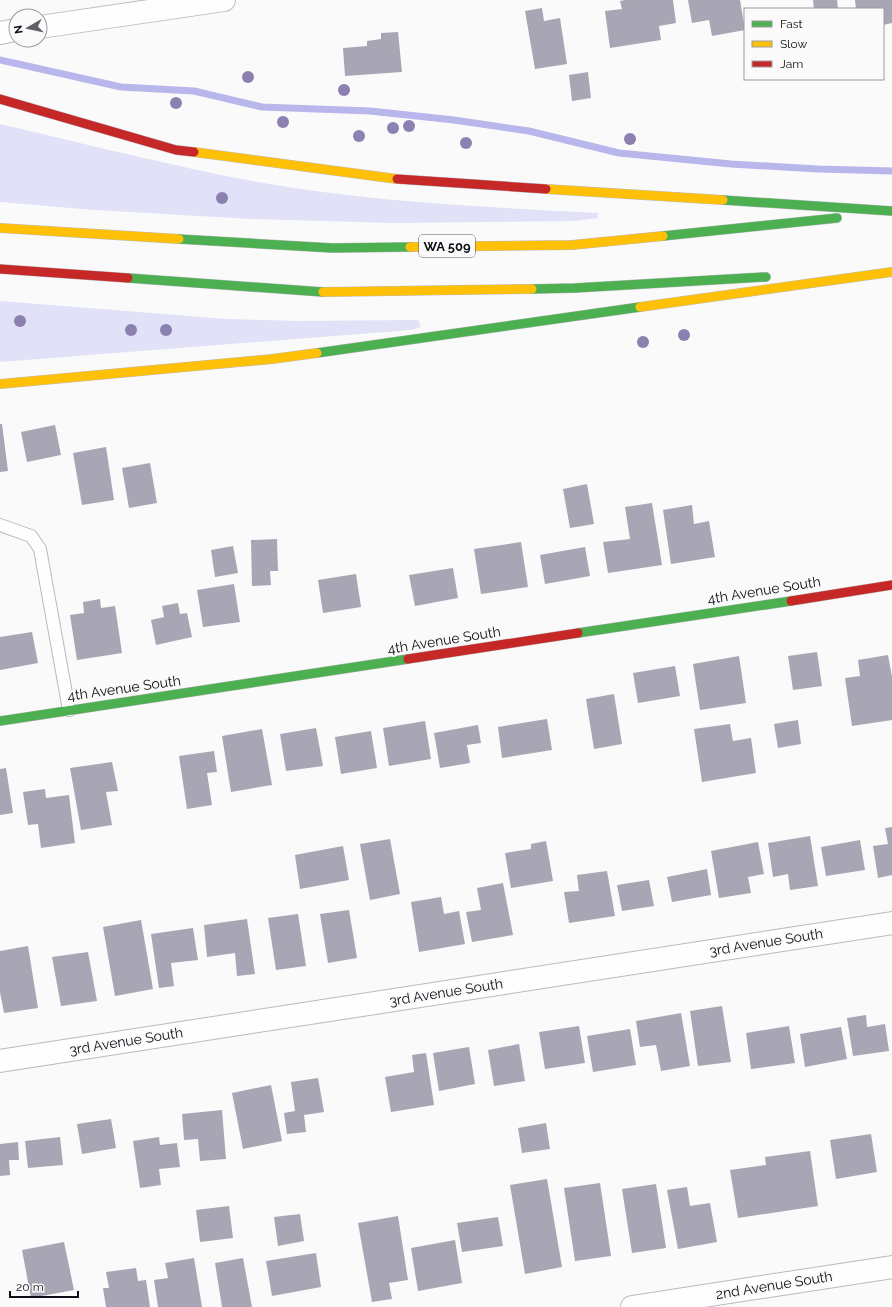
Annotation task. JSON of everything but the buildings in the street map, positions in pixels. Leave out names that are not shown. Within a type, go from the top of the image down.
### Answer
[{"type":"main road","points":[[0,99],[176,150],[410,181],[892,212]]},
{"type":"main road","name":"WA 509","points":[[0,228],[332,248],[572,245],[892,212]]},
{"type":"main road","points":[[0,268],[324,292],[575,288],[773,276]]},
{"type":"main road","points":[[813,274],[892,269]]},
{"type":"main road","points":[[0,384],[272,359],[892,272]]},
{"type":"main road","name":"4th Avenue South","points":[[0,721],[892,585]]},
{"type":"street","points":[[48,26],[224,0]]},
{"type":"street","name":"3rd Avenue South","points":[[0,1061],[892,923]]},
{"type":"street","name":"2nd Avenue South","points":[[632,1307],[892,1267]]},
{"type":"lane","points":[[0,525],[31,536],[40,549],[69,710]]},
{"type":"shaded area","points":[[0,124],[193,169],[300,189],[427,203],[598,213],[598,218],[574,221],[391,223],[252,219],[94,210],[0,202]]},
{"type":"shaded area","points":[[0,301],[227,319],[298,321],[418,320],[421,327],[411,330],[0,362]]},
{"type":"waterway","points":[[0,60],[121,87],[194,91],[262,107],[370,111],[454,120],[529,131],[619,153],[731,164],[818,169],[892,171]]},
{"type":"traffic: fast","points":[[723,200],[892,211]]},
{"type":"traffic: fast","points":[[663,236],[837,218]]},
{"type":"traffic: fast","points":[[179,239],[332,248],[410,247]]},
{"type":"traffic: fast","points":[[532,289],[575,288],[766,277]]},
{"type":"traffic: fast","points":[[128,278],[323,292]]},
{"type":"traffic: fast","points":[[317,353],[640,307]]},
{"type":"traffic: fast","points":[[578,633],[791,601]]},
{"type":"traffic: fast","points":[[0,721],[408,659]]},
{"type":"traffic: slow","points":[[194,152],[397,179]]},
{"type":"traffic: slow","points":[[546,189],[723,200]]},
{"type":"traffic: slow","points":[[0,228],[179,239]]},
{"type":"traffic: slow","points":[[410,247],[572,245],[663,236]]},
{"type":"traffic: slow","points":[[640,307],[892,272]]},
{"type":"traffic: slow","points":[[323,292],[532,289]]},
{"type":"traffic: slow","points":[[0,384],[272,359],[317,353]]},
{"type":"traffic: jam","points":[[0,99],[176,150],[194,152]]},
{"type":"traffic: jam","points":[[397,179],[546,189]]},
{"type":"traffic: jam","points":[[0,269],[128,278]]},
{"type":"traffic: jam","points":[[791,601],[892,585]]},
{"type":"traffic: jam","points":[[408,659],[578,633]]}]
